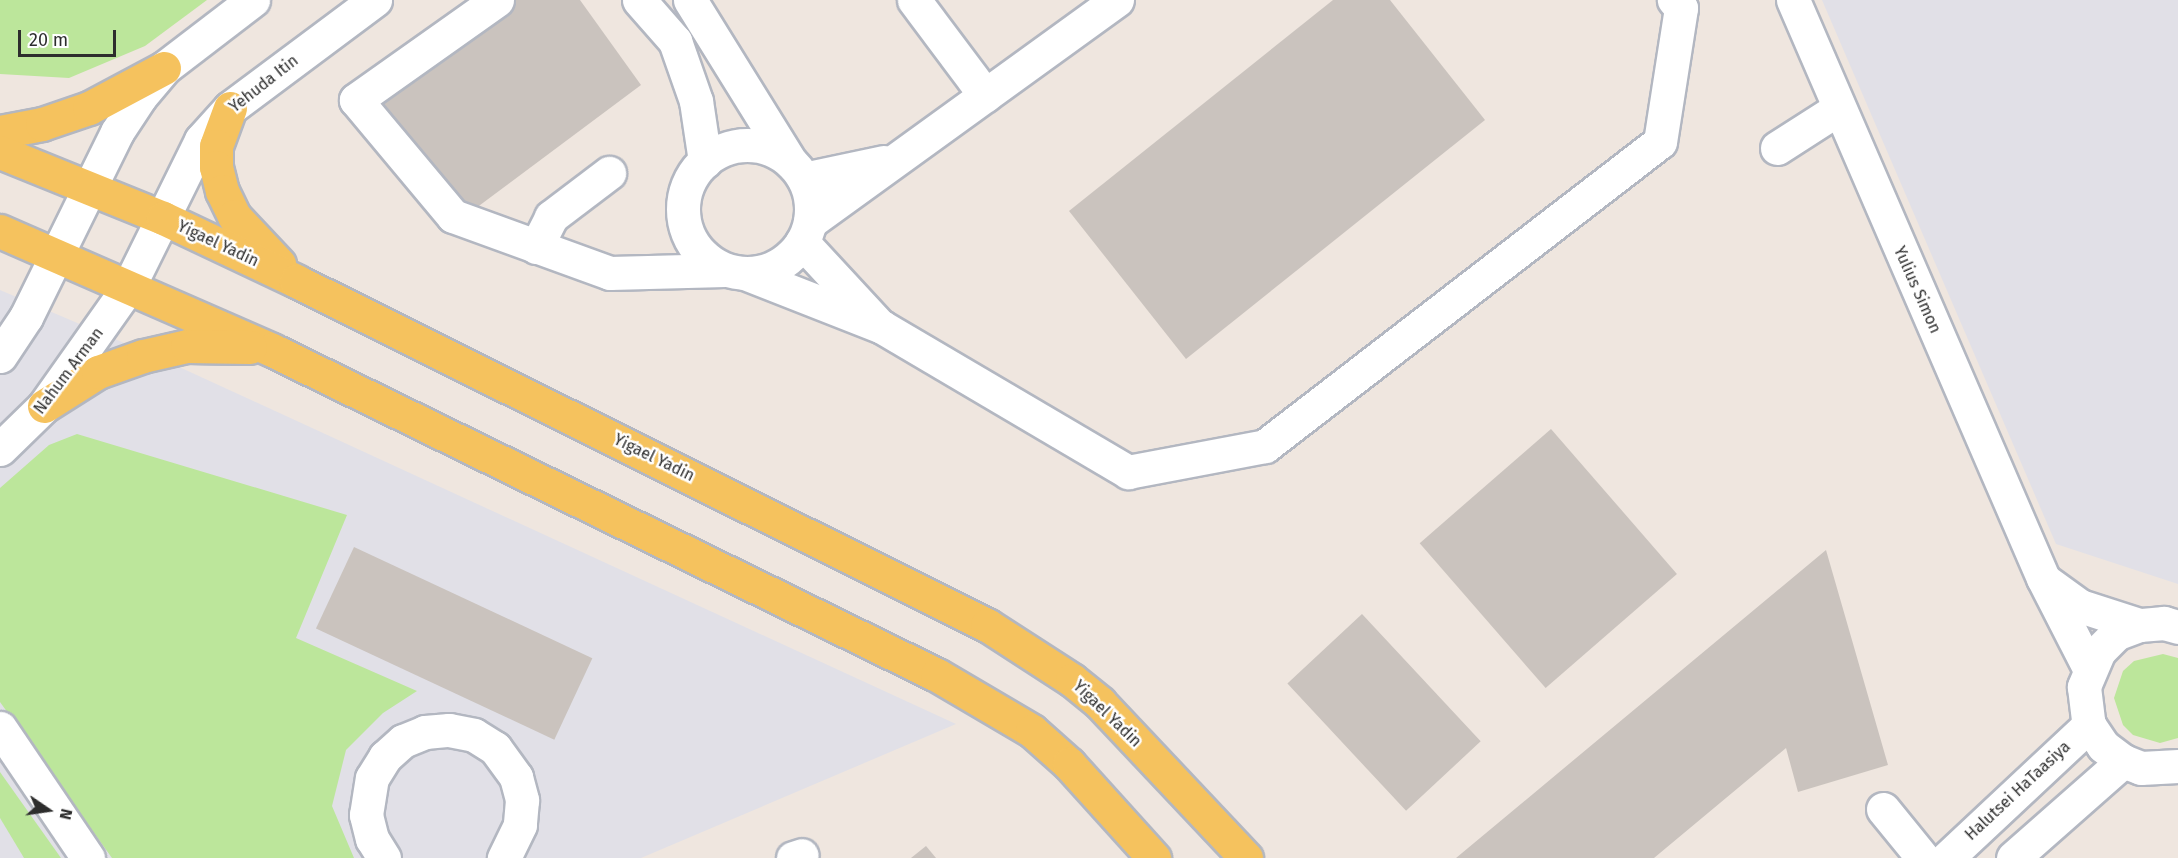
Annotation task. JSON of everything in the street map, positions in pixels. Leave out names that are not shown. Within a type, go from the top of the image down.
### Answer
[{"type":"main road","points":[[0,132],[42,124],[89,108],[164,68]]},
{"type":"main road","points":[[230,108],[216,146],[216,167],[222,191],[234,216],[296,280]]},
{"type":"main road","name":"Yigael Yadin","points":[[0,152],[89,186],[296,280],[987,625],[1072,680],[1100,703],[1246,858]]},
{"type":"main road","points":[[0,231],[272,350],[937,675],[1032,731],[1069,764],[1154,858]]},
{"type":"main road","points":[[44,406],[98,372],[143,356],[187,346],[229,344],[272,350]]},
{"type":"street","points":[[0,356],[26,317],[117,132],[164,68],[252,0]]},
{"type":"street","name":"Yehuda Itin","points":[[129,286],[201,140],[230,108],[375,0]]},
{"type":"street","points":[[497,0],[356,100],[453,216],[610,273],[736,272],[778,265],[806,232],[894,160],[1117,0]]},
{"type":"street","points":[[639,0],[675,41],[696,101],[705,161]]},
{"type":"street","points":[[690,0],[797,170],[811,200],[806,232],[882,327]]},
{"type":"street","points":[[914,0],[985,95]]},
{"type":"street","points":[[894,160],[797,170],[775,151],[748,146],[721,151],[705,161],[691,178],[684,199],[687,227],[692,242],[706,259],[882,327],[1128,472],[1265,446],[1660,142],[1681,8],[1674,0]]},
{"type":"street","name":"Yulius Simon","points":[[1793,0],[1838,109],[2043,579],[2089,668]]},
{"type":"street","points":[[1777,148],[1838,109]]},
{"type":"street","points":[[536,248],[551,217],[609,173]]},
{"type":"street","points":[[639,271],[687,227]]},
{"type":"street","name":"Nahum Arman","points":[[0,449],[44,406],[129,286]]},
{"type":"street","name":"Yulius Simon","points":[[2043,579],[2062,596],[2080,606],[2139,625]]},
{"type":"street","points":[[2178,627],[2164,623],[2139,625],[2116,634],[2098,651],[2089,668],[2084,687],[2089,724],[2103,746],[2123,761],[2141,768],[2178,766]]},
{"type":"street","name":"Halutsei HaTaasiya","points":[[1947,858],[2089,724]]},
{"type":"street","points":[[0,729],[88,858]]},
{"type":"street","points":[[384,858],[372,839],[366,815],[372,778],[385,757],[403,741],[425,732],[449,729],[474,735],[490,744],[516,777],[522,813],[516,837],[504,858]]},
{"type":"street","points":[[2013,858],[2123,761]]},
{"type":"street","points":[[1883,809],[1923,858]]},
{"type":"shaded area","points":[[1822,0],[2178,0],[2178,584],[2056,544]]},
{"type":"shaded area","points":[[0,290],[164,360],[956,724],[641,858],[0,858]]},
{"type":"green space","points":[[0,0],[207,0],[145,46],[69,78],[0,74]]},
{"type":"green space","points":[[77,434],[347,515],[296,638],[417,691],[383,713],[346,750],[332,806],[354,858],[112,858],[0,702],[0,488],[49,445]]},
{"type":"green space","points":[[2163,654],[2178,658],[2178,738],[2160,743],[2133,735],[2123,725],[2114,698],[2123,671],[2134,661]]},
{"type":"green space","points":[[0,772],[61,858],[24,858],[0,818]]},
{"type":"building","points":[[516,0],[580,0],[641,85],[464,217],[379,106]]},
{"type":"building","points":[[1333,0],[1390,0],[1485,120],[1186,359],[1069,211]]},
{"type":"building","points":[[1551,429],[1677,574],[1546,688],[1420,543]]},
{"type":"building","points":[[354,547],[592,658],[554,740],[316,629]]},
{"type":"building","points":[[1826,550],[1888,765],[1798,792],[1786,748],[1654,858],[1456,858]]},
{"type":"building","points":[[1362,614],[1481,741],[1406,811],[1287,684]]},
{"type":"building","points":[[926,846],[936,858],[911,858]]}]
